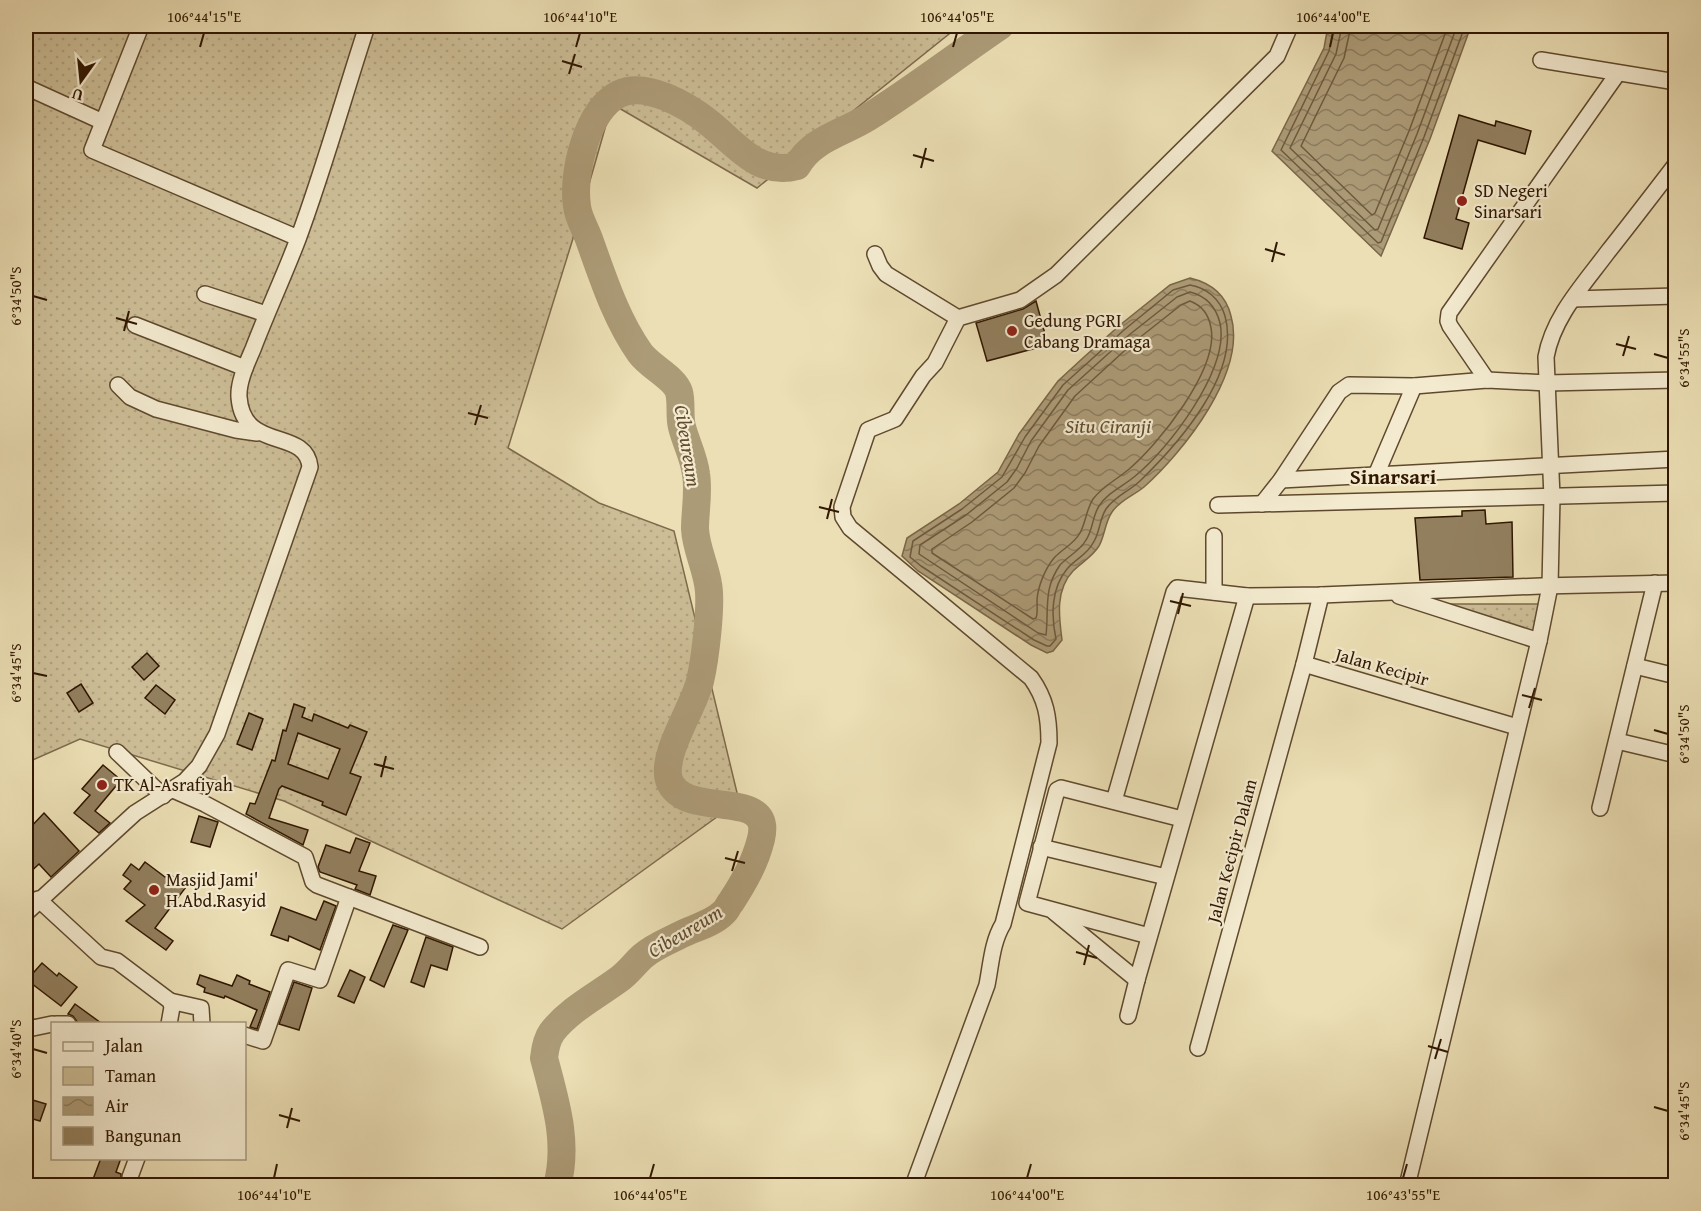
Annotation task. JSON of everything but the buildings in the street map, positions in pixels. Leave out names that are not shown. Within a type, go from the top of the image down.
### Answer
[{"type":"street","points":[[141,26],[92,150],[298,238]]},
{"type":"street","points":[[257,433],[243,418],[240,408],[238,394],[245,368],[298,238],[368,26]]},
{"type":"street","points":[[913,1185],[987,985],[992,954],[1002,924],[1049,743],[1049,723],[1046,706],[1031,678],[850,528],[843,517],[842,507],[868,430],[894,419],[923,376],[935,363],[958,318],[1020,300],[1056,275],[1277,56],[1290,26]]},
{"type":"street","points":[[1541,60],[1676,82]]},
{"type":"street","points":[[1487,380],[1450,326],[1449,313],[1618,73]]},
{"type":"street","points":[[26,87],[103,122]]},
{"type":"street","points":[[1407,1185],[1539,640],[1550,586],[1552,497],[1547,383],[1548,346],[1553,332],[1573,299],[1676,164]]},
{"type":"street","points":[[875,254],[886,274],[958,318]]},
{"type":"street","points":[[205,294],[266,315]]},
{"type":"street","points":[[1573,299],[1675,295]]},
{"type":"street","points":[[135,325],[245,368]]},
{"type":"street","points":[[1262,504],[1281,480],[1339,392],[1349,386],[1414,386],[1487,380],[1547,383],[1676,380]]},
{"type":"street","points":[[118,385],[130,397],[156,409],[236,430],[257,433],[298,447],[308,456],[309,467],[217,734],[193,774],[168,793],[135,813],[29,907],[101,957],[117,961],[170,1001],[201,1008],[202,1022]]},
{"type":"street","points":[[1376,475],[1414,386]]},
{"type":"street","points":[[1281,480],[1676,459]]},
{"type":"street","points":[[1218,505],[1676,492]]},
{"type":"street","points":[[1214,536],[1214,592]]},
{"type":"street","points":[[1114,801],[1174,592],[1179,588],[1247,596],[1321,596],[1676,583]]},
{"type":"street","points":[[1600,808],[1655,584]]},
{"type":"street","points":[[1389,593],[1539,640]]},
{"type":"street","points":[[1128,1016],[1247,596]]},
{"type":"street","points":[[1304,664],[1321,596]]},
{"type":"street","name":"Jalan Kecipir","points":[[1304,664],[1517,727]]},
{"type":"street","name":"Jalan Kecipir Dalam","points":[[1198,1048],[1304,664]]},
{"type":"street","points":[[1635,666],[1676,676]]},
{"type":"street","points":[[1617,741],[1676,755]]},
{"type":"street","points":[[117,752],[168,793],[205,804],[305,857],[313,882],[480,947]]},
{"type":"street","points":[[1149,936],[1027,903],[1041,847],[1059,788],[1182,819]]},
{"type":"street","points":[[1041,847],[1166,878]]},
{"type":"street","points":[[246,1036],[263,1041],[288,970],[320,980],[349,897]]},
{"type":"street","points":[[1054,912],[1137,980]]},
{"type":"street","points":[[169,1022],[172,1007],[170,1001]]},
{"type":"street","points":[[26,1024],[33,1028],[51,1025]]},
{"type":"street","points":[[130,1177],[136,1160]]},
{"type":"green space","points":[[26,26],[959,26],[757,188],[612,104],[508,448],[599,503],[674,531],[739,801],[562,929],[284,801],[80,739],[26,763]]},
{"type":"green space","points":[[1446,604],[1543,604],[1535,637]]},
{"type":"water","points":[[1328,26],[1471,26],[1430,139],[1381,256],[1272,151],[1324,48]]},
{"type":"water","name":"Situ Ciranji","points":[[1190,278],[1205,283],[1217,291],[1229,309],[1233,338],[1230,361],[1221,385],[1208,409],[1177,453],[1144,487],[1115,508],[1099,546],[1067,578],[1060,604],[1062,640],[1053,651],[1047,653],[1031,645],[918,571],[902,556],[907,538],[959,504],[998,472],[1019,434],[1058,381],[1084,357],[1170,285]]},
{"type":"waterway","name":"Cibeureum","points":[[557,1186],[562,1153],[561,1137],[556,1105],[544,1058],[550,1035],[566,1017],[622,977],[647,953],[719,917],[749,872],[761,839],[761,823],[754,813],[742,808],[692,799],[678,792],[669,780],[668,769],[674,744],[700,681],[707,632],[708,584],[695,529],[697,481],[694,462],[682,427],[677,387],[644,358],[631,340],[611,298],[579,214],[576,192],[577,177],[590,128],[608,102],[619,94],[641,90],[665,97],[689,109],[748,156],[759,162],[770,167],[797,166],[803,157],[819,143],[884,107],[1000,26]]},
{"type":"place","name":"SD Negeri Sinarsari","points":[[1462,201]]},
{"type":"place","name":"Gedung PGRI Cabang Dramaga","points":[[1012,331]]},
{"type":"place","name":"TK Al-Asrafiyah","points":[[102,785]]},
{"type":"place","name":"Masjid Jami' H.Abd.Rasyid","points":[[154,890]]},
{"type":"district","name":"Sinarsari","points":[[1393,477]]}]
